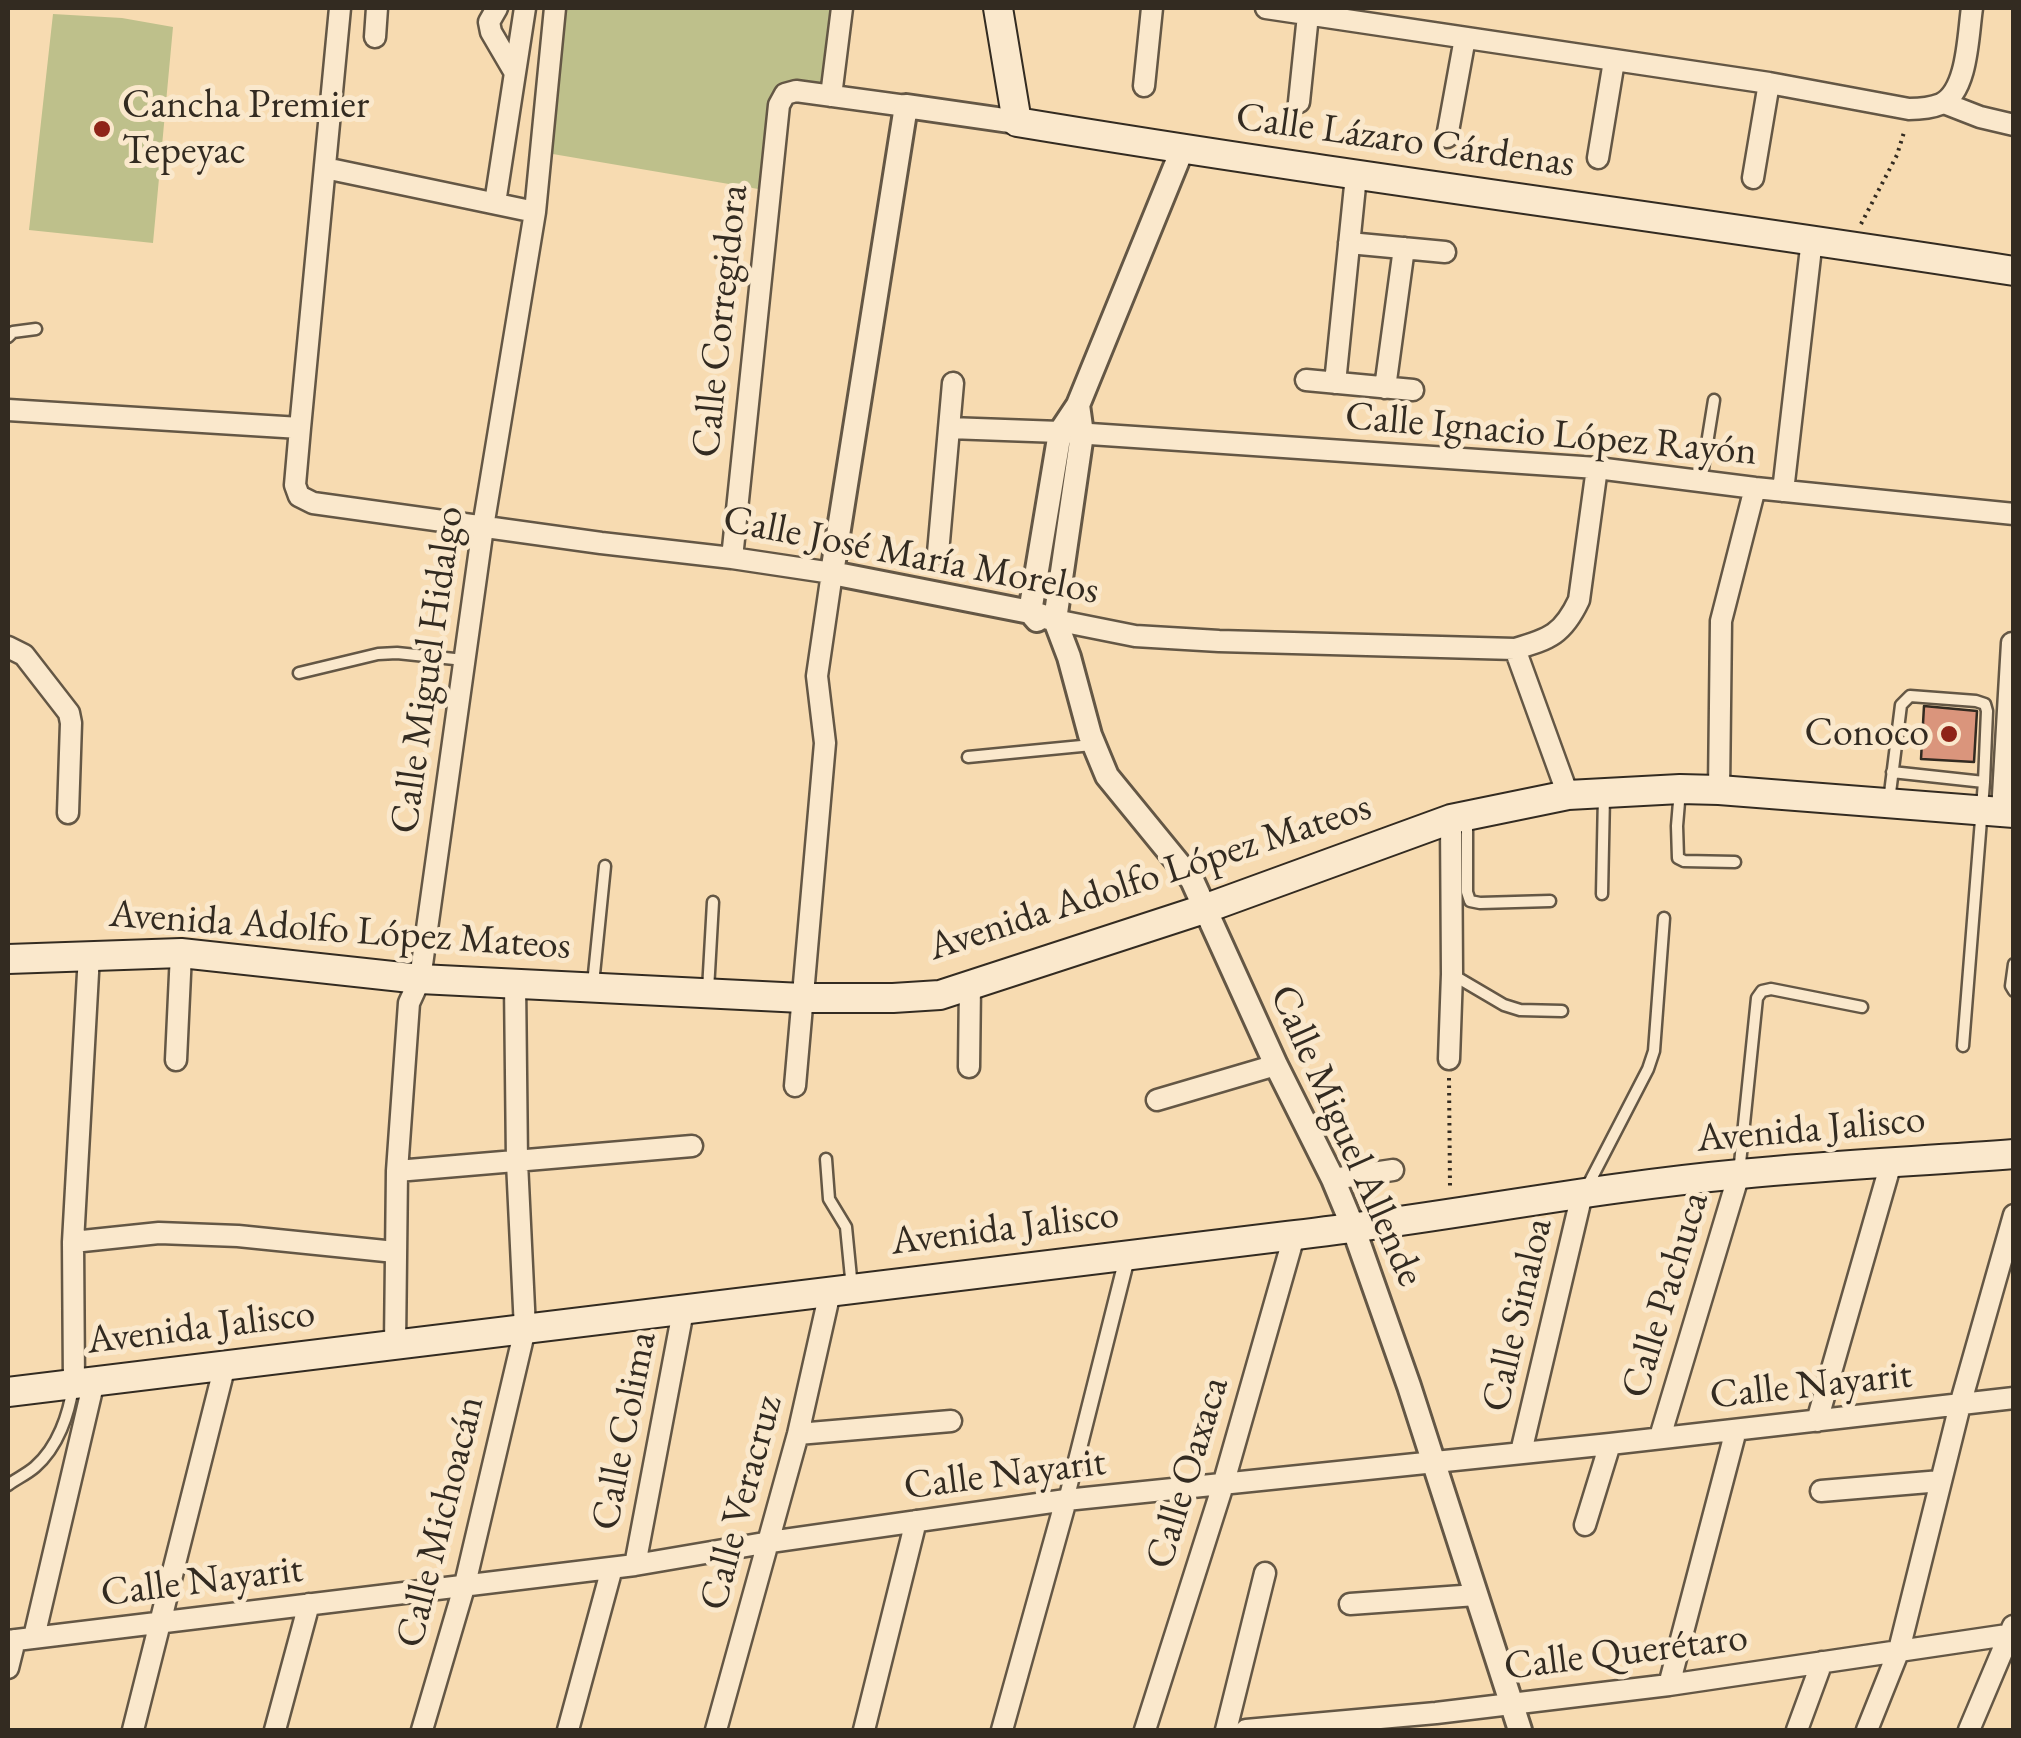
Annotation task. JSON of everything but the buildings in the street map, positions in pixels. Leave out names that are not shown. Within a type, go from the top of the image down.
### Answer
[{"type":"main road","points":[[998,8],[1017,122]]},
{"type":"main road","name":"Calle Lázaro Cárdenas","points":[[1017,122],[1356,176],[2014,270]]},
{"type":"main road","name":"Avenida Adolfo López Mateos","points":[[8,959],[181,953],[420,979],[802,998],[940,995],[1204,909],[1459,817],[1568,795],[1719,790],[1888,802],[1995,804]]},
{"type":"main road","name":"Avenida Jalisco","points":[[8,1392],[1294,1236],[1739,1174],[2014,1154]]},
{"type":"street","points":[[8,410],[300,428],[340,8]]},
{"type":"street","points":[[374,37],[377,8]]},
{"type":"street","points":[[497,8],[488,22],[490,32],[515,73]]},
{"type":"street","points":[[495,203],[524,8]]},
{"type":"street","name":"Calle Miguel Hidalgo","points":[[395,1344],[397,1171],[410,1003],[420,979],[482,526],[535,212],[556,8]]},
{"type":"street","points":[[831,96],[842,8]]},
{"type":"street","points":[[1144,86],[1152,8]]},
{"type":"street","points":[[1266,8],[1909,109],[1944,102],[1960,84],[1972,8]]},
{"type":"street","points":[[1299,102],[1308,15]]},
{"type":"street","points":[[1448,137],[1464,38]]},
{"type":"street","points":[[1598,158],[1614,61]]},
{"type":"street","points":[[1754,178],[1769,84]]},
{"type":"street","name":"Calle Lázaro Cárdenas","points":[[786,94],[796,90],[1017,122]]},
{"type":"street","name":"Calle Corregidora","points":[[732,558],[779,105],[786,94]]},
{"type":"street","points":[[1944,102],[1980,117],[2014,125]]},
{"type":"street","points":[[795,1086],[826,742],[816,676],[906,106]]},
{"type":"street","points":[[1030,612],[1078,405],[1182,150]]},
{"type":"street","points":[[324,168],[535,212]]},
{"type":"street","points":[[1335,383],[1356,176]]},
{"type":"street","points":[[1783,491],[1812,240]]},
{"type":"street","points":[[1348,244],[1445,252]]},
{"type":"street","points":[[1386,388],[1404,248]]},
{"type":"street","points":[[1306,380],[1413,390]]},
{"type":"street","points":[[938,553],[952,383]]},
{"type":"street","name":"Calle José María Morelos","points":[[300,428],[296,485],[298,496],[312,503],[832,573],[1135,636],[1218,641],[1515,649],[1541,642],[1560,631],[1579,600],[1597,468]]},
{"type":"street","name":"Calle Ignacio López Rayón","points":[[949,428],[1597,468],[2014,514]]},
{"type":"street","points":[[1054,620],[1071,433]]},
{"type":"street","points":[[1719,790],[1721,622],[1755,488]]},
{"type":"street","name":"Calle Miguel Allende","points":[[1030,612],[1069,657]]},
{"type":"street","name":"Calle Miguel Allende","points":[[1054,620],[1107,776],[1192,880],[1333,1178],[1409,1386],[1520,1730]]},
{"type":"street","points":[[1995,804],[2012,642]]},
{"type":"street","points":[[8,647],[24,655],[69,713],[68,813]]},
{"type":"street","points":[[1515,649],[1568,795]]},
{"type":"street","points":[[1449,1059],[1459,817]]},
{"type":"street","points":[[176,1060],[181,953]]},
{"type":"street","points":[[8,1668],[19,1639],[84,1383],[73,1242],[89,954]]},
{"type":"street","name":"Calle Michoacán","points":[[422,1730],[466,1584],[526,1330],[517,1162],[515,983]]},
{"type":"street","points":[[970,985],[970,1066]]},
{"type":"street","points":[[1157,1100],[1276,1064]]},
{"type":"street","points":[[397,1171],[692,1146]]},
{"type":"street","points":[[1817,1421],[1891,1163]]},
{"type":"street","points":[[1333,1178],[1393,1170]]},
{"type":"street","name":"Calle Pachuca","points":[[1660,1437],[1739,1174]]},
{"type":"street","name":"Calle Sinaloa","points":[[1522,1452],[1582,1194]]},
{"type":"street","points":[[1867,1730],[1899,1650],[1960,1405],[2014,1215]]},
{"type":"street","points":[[73,1242],[159,1233],[238,1236],[395,1252]]},
{"type":"street","name":"Calle Oaxaca","points":[[1145,1730],[1223,1485],[1294,1236]]},
{"type":"street","points":[[1002,1730],[1066,1500],[1128,1254]]},
{"type":"street","name":"Calle Veracruz","points":[[716,1730],[841,1291]]},
{"type":"street","name":"Calle Colima","points":[[635,1564],[684,1311]]},
{"type":"street","points":[[133,1730],[226,1365]]},
{"type":"street","name":"Calle Nayarit","points":[[19,1639],[612,1568],[1066,1500],[2014,1398]]},
{"type":"street","points":[[798,1434],[951,1421]]},
{"type":"street","points":[[1669,1685],[1736,1430]]},
{"type":"street","points":[[1585,1525],[1610,1444]]},
{"type":"street","points":[[1822,1492],[1941,1481]]},
{"type":"street","points":[[864,1730],[916,1521]]},
{"type":"street","name":"Calle Colima","points":[[568,1730],[612,1568]]},
{"type":"street","points":[[1226,1730],[1265,1573]]},
{"type":"street","points":[[1350,1604],[1476,1596]]},
{"type":"street","points":[[276,1730],[309,1604]]},
{"type":"street","points":[[1969,1730],[2012,1631]]},
{"type":"street","name":"Calle Querétaro","points":[[1246,1730],[1433,1722],[1511,1704],[1669,1685],[2012,1631]]},
{"type":"street","points":[[1797,1730],[1822,1662]]},
{"type":"lane","points":[[8,337],[13,332],[36,329]]},
{"type":"lane","points":[[1701,481],[1714,400]]},
{"type":"lane","points":[[299,673],[378,654],[464,660]]},
{"type":"lane","points":[[1888,802],[1900,705],[1904,699],[1910,696],[1985,704],[1995,804],[1962,1046]]},
{"type":"lane","points":[[968,757],[1094,744]]},
{"type":"lane","points":[[1892,772],[1995,804]]},
{"type":"lane","points":[[1680,790],[1678,858],[1735,862]]},
{"type":"lane","points":[[1602,894],[1604,793]]},
{"type":"lane","points":[[1459,817],[1470,900],[1550,900]]},
{"type":"lane","points":[[593,987],[604,866]]},
{"type":"lane","points":[[708,992],[713,902]]},
{"type":"lane","points":[[1582,1194],[1654,1051],[1664,918]]},
{"type":"lane","points":[[2014,964],[2014,990]]},
{"type":"lane","points":[[1452,974],[1504,1006],[1562,1011]]},
{"type":"lane","points":[[1739,1174],[1757,998],[1762,991],[1771,989],[1862,1007]]},
{"type":"lane","points":[[826,1160],[829,1199],[846,1227],[841,1291]]},
{"type":"lane","points":[[8,1485],[36,1466],[47,1453],[84,1383]]},
{"type":"path","points":[[1849,245],[1897,154],[1909,109]]},
{"type":"path","points":[[1449,1059],[1450,1213]]},
{"type":"green space","points":[[555,8],[840,8],[831,96],[785,95],[770,191],[541,152]]},
{"type":"green space","name":"Cancha Premier Tepeyac","points":[[53,14],[122,18],[173,27],[153,243],[29,230]]},
{"type":"place","name":"Cancha Premier Tepeyac","points":[[102,129]]},
{"type":"place","name":"Conoco","points":[[1949,734]]}]
